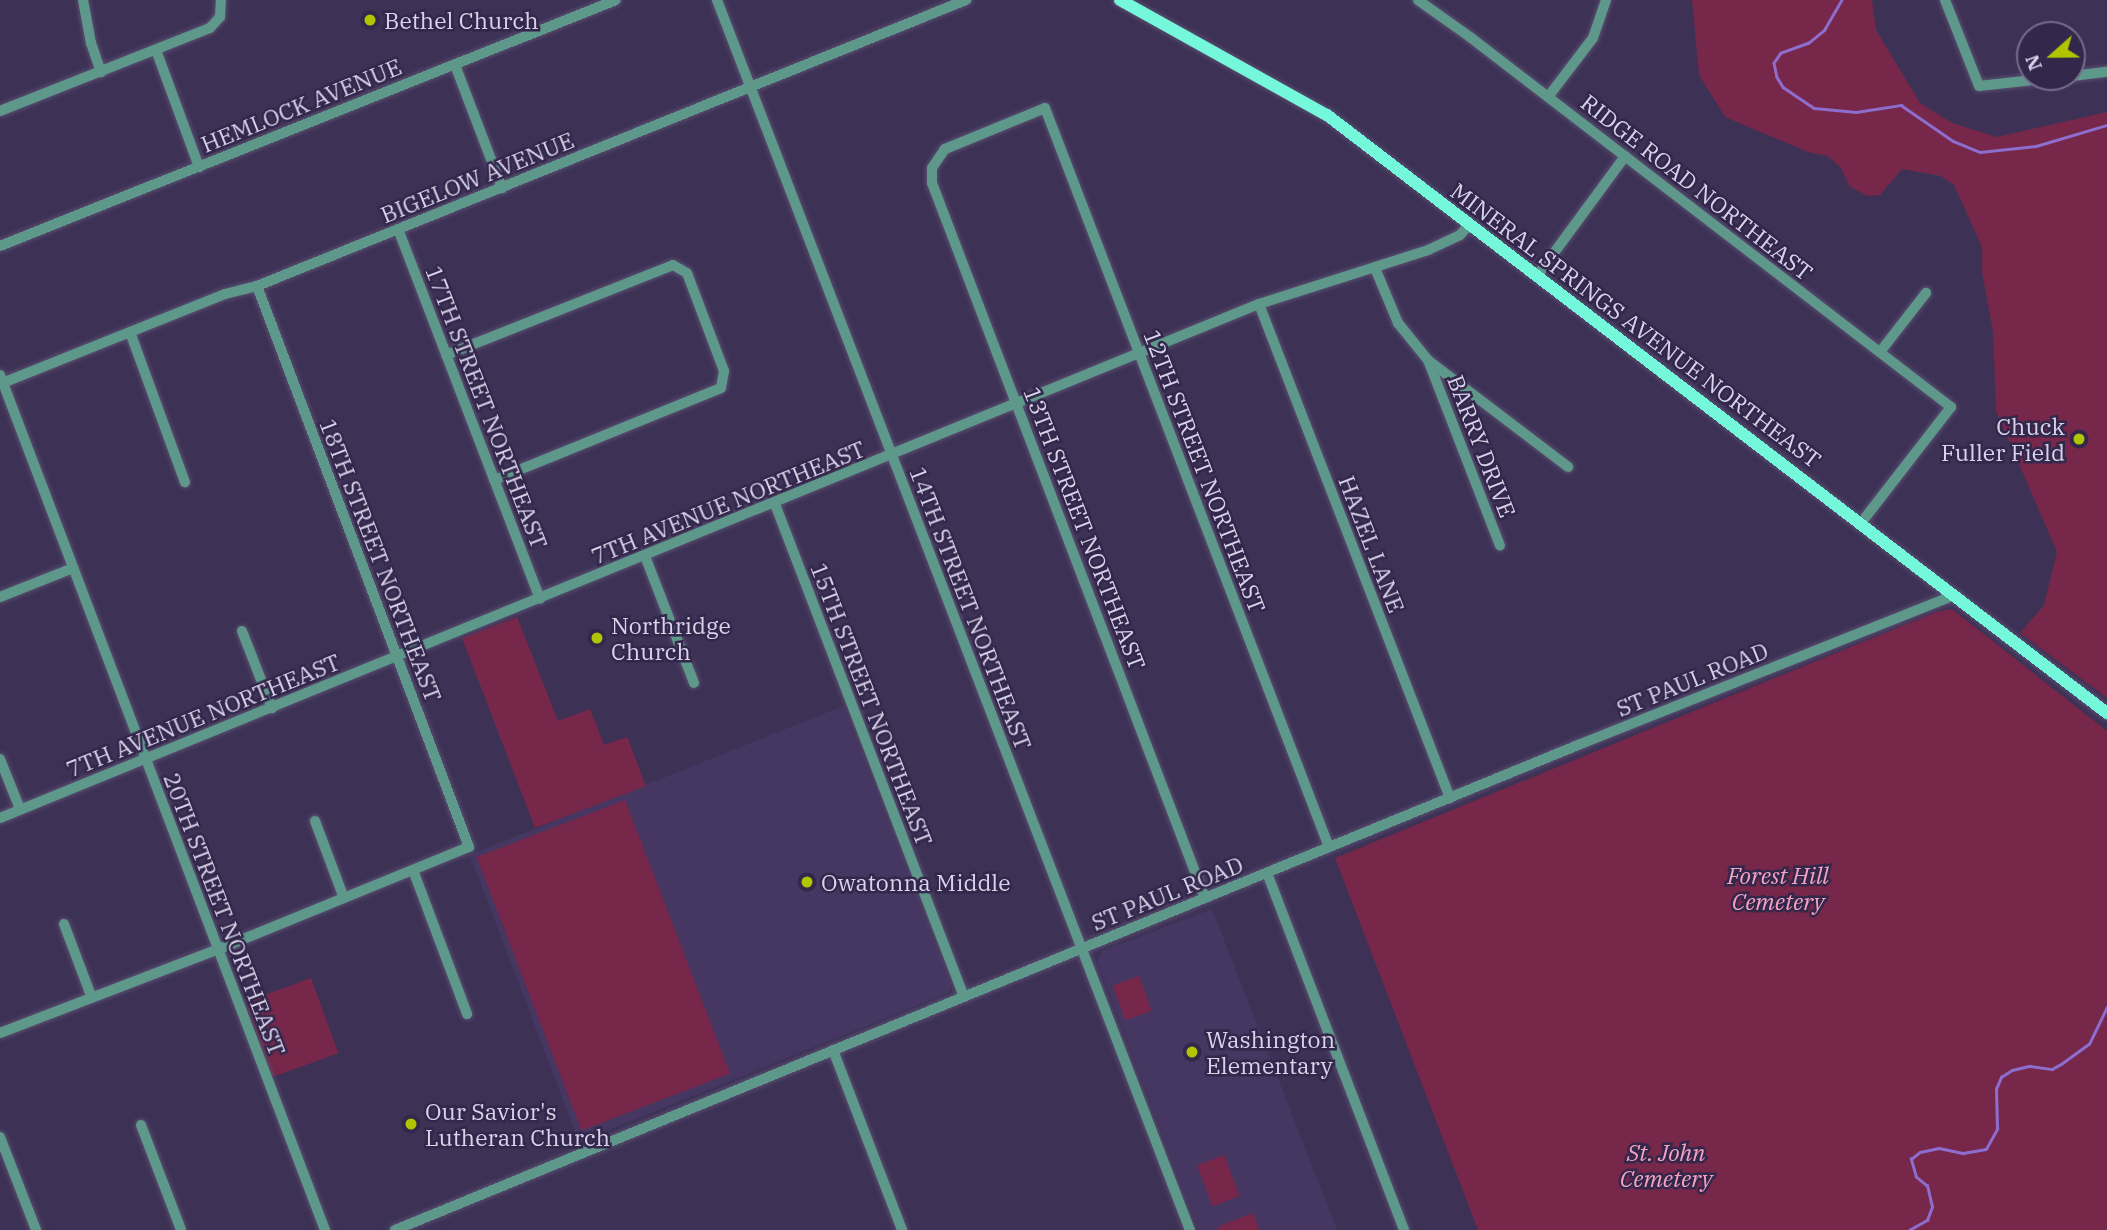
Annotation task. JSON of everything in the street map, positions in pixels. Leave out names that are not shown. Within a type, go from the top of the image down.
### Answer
[{"type":"main road","name":"MINERAL SPRINGS AVENUE NORTHEAST","points":[[1120,0],[1327,116],[2107,713]]},
{"type":"street","points":[[83,0],[91,43],[101,72]]},
{"type":"street","points":[[0,111],[210,28],[220,17],[221,0]]},
{"type":"street","name":"HEMLOCK AVENUE","points":[[0,246],[616,0]]},
{"type":"street","name":"14TH STREET NORTHEAST","points":[[717,0],[1190,1230]]},
{"type":"street","name":"BIGELOW AVENUE","points":[[1,381],[225,294],[257,286],[966,0]]},
{"type":"street","name":"RIDGE ROAD NORTHEAST","points":[[1418,0],[1951,407],[1861,523]]},
{"type":"street","points":[[1548,97],[1593,38],[1606,0]]},
{"type":"street","points":[[1945,0],[1979,86],[2016,82]]},
{"type":"street","points":[[156,50],[199,167]]},
{"type":"street","points":[[454,65],[502,188]]},
{"type":"street","points":[[2086,74],[2107,72]]},
{"type":"street","name":"12TH STREET NORTHEAST","points":[[932,172],[936,160],[945,149],[1045,108],[1329,847]]},
{"type":"street","points":[[1537,276],[1625,156]]},
{"type":"street","name":"13TH STREET NORTHEAST","points":[[932,172],[932,183],[1205,898]]},
{"type":"street","name":"7TH AVENUE NORTHEAST","points":[[0,818],[775,504],[1259,304],[1375,268],[1449,240],[1471,224]]},
{"type":"street","name":"17TH STREET NORTHEAST","points":[[398,229],[540,599]]},
{"type":"street","points":[[446,355],[668,266],[679,267],[687,273],[724,370],[721,387],[494,480]]},
{"type":"street","name":"BARRY DRIVE","points":[[1375,268],[1398,323],[1428,360],[1568,467]]},
{"type":"street","name":"18TH STREET NORTHEAST","points":[[257,286],[469,847],[413,870]]},
{"type":"street","points":[[1880,352],[1926,293]]},
{"type":"street","name":"HAZEL LANE","points":[[1259,304],[1450,797]]},
{"type":"street","points":[[130,332],[185,482]]},
{"type":"street","name":"BARRY DRIVE","points":[[1428,360],[1500,546]]},
{"type":"street","name":"20TH STREET NORTHEAST","points":[[1,381],[325,1230]]},
{"type":"street","name":"15TH STREET NORTHEAST","points":[[775,504],[964,997]]},
{"type":"street","points":[[645,556],[694,683]]},
{"type":"street","points":[[0,597],[73,568]]},
{"type":"street","name":"ST PAUL ROAD","points":[[396,1230],[1450,797],[1954,595]]},
{"type":"street","points":[[242,631],[272,708]]},
{"type":"street","points":[[0,759],[20,810]]},
{"type":"street","points":[[315,821],[344,898]]},
{"type":"street","points":[[0,1033],[219,949],[413,870],[467,1014]]},
{"type":"street","points":[[1267,873],[1404,1230]]},
{"type":"street","points":[[64,924],[92,998]]},
{"type":"street","points":[[833,1050],[902,1230]]},
{"type":"street","points":[[141,1125],[181,1230]]},
{"type":"street","points":[[0,1137],[36,1230]]},
{"type":"shaded area","points":[[843,706],[950,983],[950,992],[579,1142],[470,855]]},
{"type":"shaded area","points":[[1212,909],[1337,1230],[1199,1230],[1097,961],[1102,951]]},
{"type":"green space","points":[[1692,0],[1872,0],[1876,30],[1920,103],[1952,123],[1997,137],[2107,112],[2107,698],[2020,633],[2044,605],[2057,552],[1996,411],[1993,332],[1982,272],[1982,247],[1954,185],[1941,176],[1902,169],[1880,195],[1868,196],[1849,186],[1841,168],[1828,156],[1808,152],[1725,117],[1699,75]]},
{"type":"green space","name":"Forest Hill Cemetery","points":[[1952,609],[2107,731],[2107,1230],[1478,1230],[1335,858],[1936,612]]},
{"type":"green space","points":[[517,617],[558,721],[590,709],[604,745],[627,737],[646,786],[535,828],[462,638]]},
{"type":"green space","points":[[625,800],[730,1074],[582,1131],[477,857]]},
{"type":"green space","points":[[1139,976],[1152,1011],[1125,1020],[1113,986]]},
{"type":"green space","points":[[311,978],[338,1053],[273,1077],[245,1002]]},
{"type":"green space","points":[[1224,1155],[1240,1196],[1213,1206],[1197,1165]]},
{"type":"green space","points":[[1253,1213],[1259,1230],[1218,1230],[1217,1227]]},
{"type":"waterway","points":[[1842,0],[1825,30],[1809,43],[1781,53],[1774,63],[1777,77],[1783,87],[1814,108],[1856,112],[1901,105],[1953,141],[1980,152],[2036,146],[2107,125]]},
{"type":"waterway","points":[[1909,1230],[1927,1220],[1932,1207],[1927,1186],[1916,1177],[1911,1159],[1920,1152],[1939,1148],[1963,1153],[1986,1149],[1997,1129],[1996,1089],[2001,1077],[2012,1070],[2030,1066],[2052,1069],[2061,1064],[2089,1044],[2107,1007]]},
{"type":"place","name":"Bethel Church","points":[[370,20]]},
{"type":"place","name":"Chuck Fuller Field","points":[[2079,439]]},
{"type":"place","name":"Northridge Church","points":[[597,638]]},
{"type":"place","name":"Owatonna Middle","points":[[807,882]]},
{"type":"place","name":"Washington Elementary","points":[[1192,1052]]},
{"type":"place","name":"Our Savior's Lutheran Church","points":[[411,1124]]},
{"type":"park label","name":"St. John Cemetery","points":[[1666,1165]]}]
